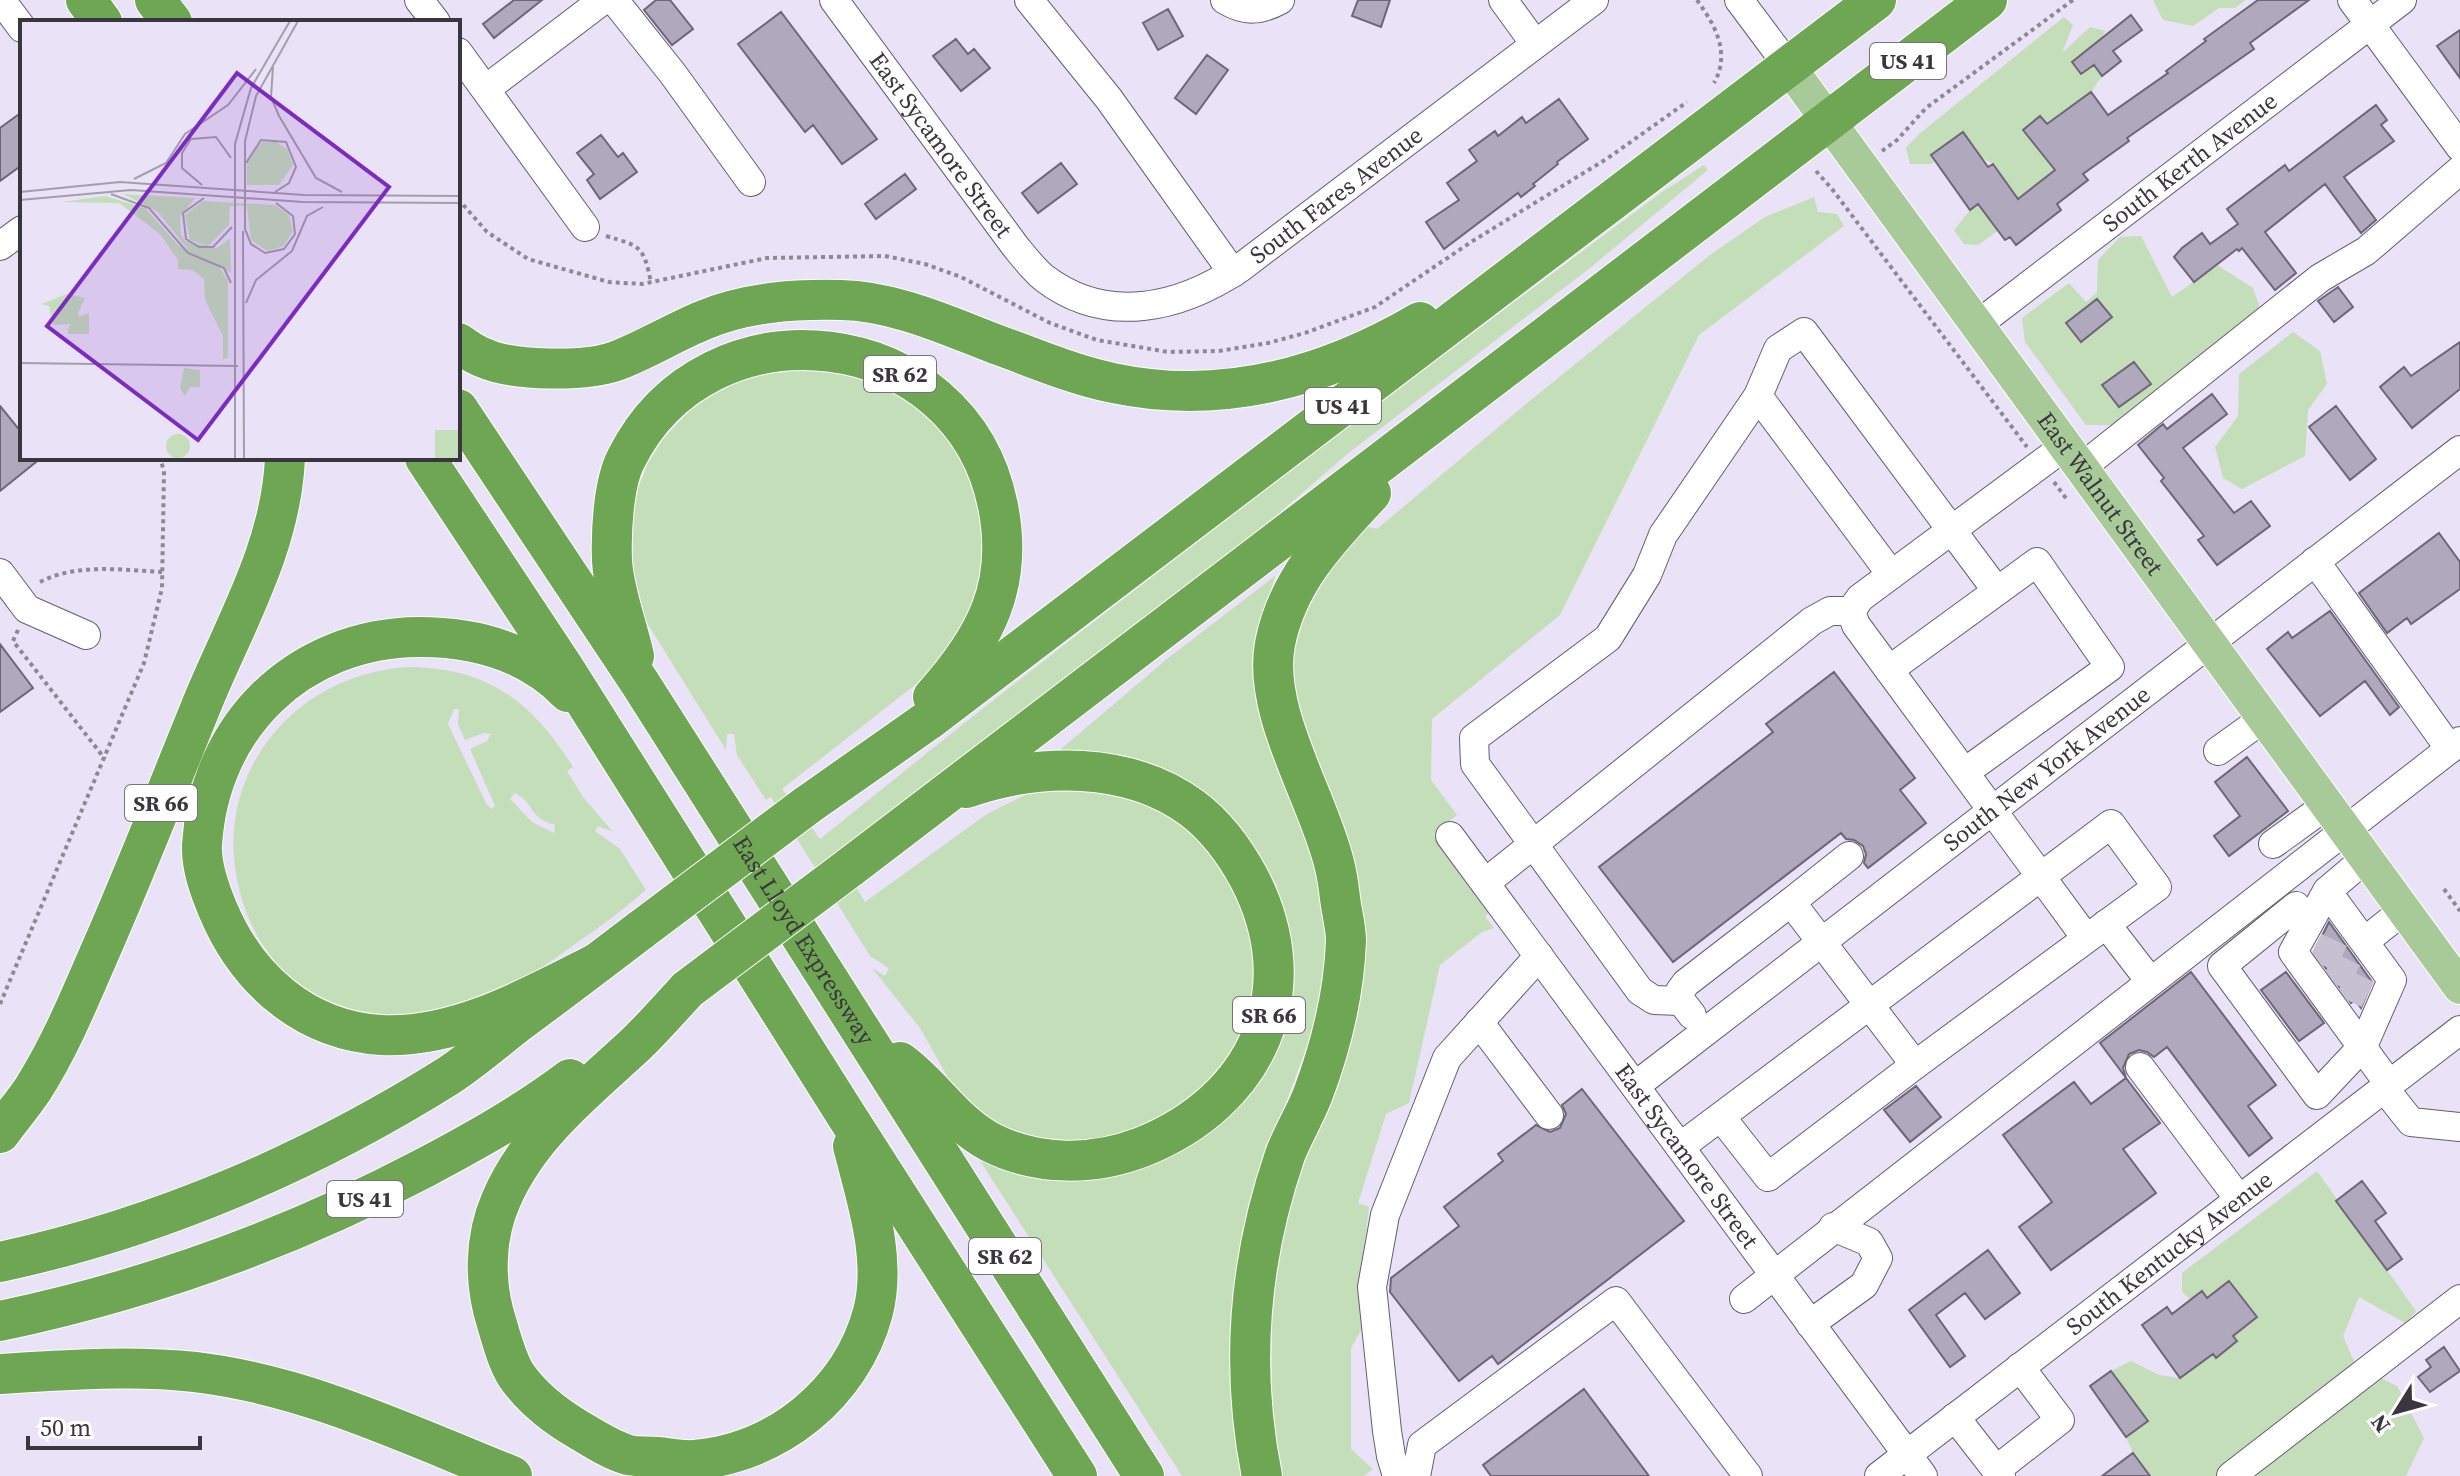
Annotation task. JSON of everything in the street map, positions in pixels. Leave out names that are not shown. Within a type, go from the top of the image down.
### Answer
[{"type":"highway","points":[[86,0],[101,20]]},
{"type":"highway","points":[[155,0],[170,20]]},
{"type":"highway","name":"US 41","points":[[0,1262],[54,1251],[158,1218],[298,1158],[451,1074],[806,806],[927,721],[1876,0]]},
{"type":"highway","name":"US 41","points":[[0,1321],[170,1276],[362,1201],[527,1110],[1987,0]]},
{"type":"highway","points":[[460,344],[486,359],[560,370],[613,362],[704,319],[734,310],[791,300],[845,300],[915,315],[1080,375],[1114,383],[1149,389],[1233,389],[1317,371],[1358,356],[1470,294],[1616,198]]},
{"type":"highway","name":"SR 62","points":[[640,683],[612,564],[613,531],[624,462],[653,417],[673,396],[728,364],[769,351],[812,348],[869,360],[891,369],[924,390],[962,426],[975,443],[989,471],[1001,520],[1004,549],[998,591],[980,637],[959,668],[934,696],[875,755],[806,806]]},
{"type":"highway","points":[[1262,1476],[1249,1391],[1250,1313],[1265,1226],[1282,1168],[1313,1094],[1336,1023],[1346,939],[1334,863],[1289,740],[1276,691],[1275,647],[1285,605],[1308,565],[1384,479],[1466,397]]},
{"type":"highway","name":"East Lloyd Expressway","points":[[460,412],[640,683],[1144,1476]]},
{"type":"highway","name":"SR 66","points":[[0,1133],[33,1088],[74,1013],[115,918],[206,693],[272,541],[283,492],[285,460]]},
{"type":"highway","points":[[426,460],[597,721],[1077,1476]]},
{"type":"highway","points":[[597,721],[560,684],[533,664],[502,649],[471,640],[438,637],[371,642],[308,666],[280,685],[256,707],[218,769],[202,848],[209,890],[227,931],[245,960],[270,989],[303,1014],[340,1029],[383,1035],[426,1031],[472,1021],[525,1000],[597,963]]},
{"type":"highway","name":"SR 66","points":[[865,1036],[918,1075],[953,1113],[989,1141],[1040,1160],[1086,1160],[1124,1154],[1164,1138],[1193,1120],[1217,1101],[1238,1076],[1256,1050],[1269,1019],[1275,960],[1270,930],[1259,897],[1218,832],[1192,808],[1163,792],[1133,781],[1096,772],[1042,771],[998,778],[968,787],[927,808]]},
{"type":"highway","points":[[688,989],[638,1042],[556,1119],[516,1168],[500,1202],[489,1242],[487,1269],[491,1307],[515,1373],[537,1399],[565,1422],[629,1455],[690,1460],[721,1457],[758,1445],[790,1428],[824,1398],[845,1373],[861,1342],[873,1312],[877,1279],[874,1232],[846,1115]]},
{"type":"highway","points":[[0,1374],[142,1369],[194,1372],[242,1380],[333,1405],[512,1476]]},
{"type":"main road","name":"East Walnut Street","points":[[1789,67],[2460,987]]},
{"type":"street","points":[[1,0],[20,25]]},
{"type":"street","points":[[419,0],[434,20]]},
{"type":"street","points":[[486,89],[603,0]]},
{"type":"street","points":[[614,0],[673,74],[751,182]]},
{"type":"street","name":"East Sycamore Street","points":[[834,0],[1015,246],[1032,266],[1052,282]]},
{"type":"street","points":[[1029,0],[1109,99],[1233,273]]},
{"type":"street","points":[[1225,0],[1249,10],[1280,0]]},
{"type":"street","points":[[1503,0],[1535,44]]},
{"type":"street","name":"South Fares Avenue","points":[[1052,282],[1084,299],[1104,304],[1156,305],[1200,292],[1233,273],[1594,0]]},
{"type":"street","name":"East Walnut Street","points":[[1739,0],[1789,67]]},
{"type":"street","points":[[2352,0],[2460,147]]},
{"type":"street","name":"South Kerth Avenue","points":[[1977,325],[2402,0]]},
{"type":"street","points":[[460,55],[585,227]]},
{"type":"street","points":[[1851,611],[1860,598],[1952,529],[2073,457],[2320,278],[2366,251],[2460,170]]},
{"type":"street","points":[[0,246],[20,231]]},
{"type":"street","points":[[1681,1001],[1654,1000],[1640,991],[1475,764],[1474,738],[1608,638],[1647,575],[1663,535],[1758,396],[1778,349],[1804,332],[1997,591]]},
{"type":"street","points":[[1758,396],[1891,574]]},
{"type":"street","name":"South New York Avenue","points":[[1635,1086],[2460,450]]},
{"type":"street","points":[[2273,844],[2336,817],[2455,745],[2315,561]]},
{"type":"street","points":[[1889,670],[2037,562],[2110,667],[1965,772]]},
{"type":"street","points":[[0,573],[27,609],[86,635]]},
{"type":"street","points":[[1485,883],[1812,621],[1830,611],[1851,611]]},
{"type":"street","points":[[1851,611],[1856,625],[2041,877],[2150,981]]},
{"type":"street","points":[[2218,751],[2264,718]]},
{"type":"street","points":[[1744,1299],[2150,981],[2336,817]]},
{"type":"street","points":[[1680,1147],[2111,824],[2157,887],[1768,1177],[1721,1117]]},
{"type":"street","name":"East Sycamore Street","points":[[1450,836],[1915,1465]]},
{"type":"street","points":[[1705,1032],[1681,1001],[1680,991],[1686,983],[1849,856]]},
{"type":"street","points":[[2366,858],[2327,891],[2293,952],[2332,991],[2411,1122],[2460,1127]]},
{"type":"street","points":[[2309,923],[2296,906],[2222,966],[2317,1095],[2363,1046],[2392,980],[2356,944],[2327,891]]},
{"type":"street","points":[[1791,902],[1915,1065]]},
{"type":"street","points":[[2356,944],[2404,910]]},
{"type":"street","points":[[1397,1476],[1387,1431],[1372,1274],[1385,1215],[1447,1058],[1539,956]]},
{"type":"street","points":[[1479,1022],[1549,1115]]},
{"type":"street","name":"South Kentucky Avenue","points":[[1879,1476],[1915,1465],[1955,1417],[2460,1030]]},
{"type":"street","points":[[2140,1067],[2239,1199]]},
{"type":"street","points":[[1810,1324],[1864,1285],[1878,1258],[1869,1242],[1833,1227]]},
{"type":"street","points":[[2231,1476],[2460,1299]]},
{"type":"street","points":[[1416,1476],[1422,1445],[1616,1301],[1748,1476]]},
{"type":"street","points":[[1955,1417],[1998,1473],[2060,1420],[2020,1367]]},
{"type":"path","points":[[1697,0],[1718,31],[1720,71],[1709,88]]},
{"type":"path","points":[[1897,140],[1926,108],[2073,0]]},
{"type":"path","points":[[460,201],[487,232],[528,259],[609,282],[651,283],[767,258],[885,256],[925,264],[961,277],[1050,323],[1097,340],[1168,352],[1219,351],[1305,333],[1375,307],[1471,242],[1608,158],[1672,110],[1691,100]]},
{"type":"path","points":[[585,227],[635,244],[643,252],[651,283]]},
{"type":"path","points":[[0,1004],[144,663],[162,588],[164,471],[161,460]]},
{"type":"path","points":[[39,583],[57,573],[94,570],[163,572]]},
{"type":"path","points":[[27,609],[13,641],[105,759]]},
{"type":"path","points":[[2444,889],[2460,911]]},
{"type":"green space","points":[[2153,0],[2246,0],[2235,8],[2219,8],[2193,26],[2163,20]]},
{"type":"green space","points":[[2064,17],[2073,25],[2062,53],[2090,27],[2105,31],[2102,38],[2084,53],[2102,76],[2091,92],[2071,107],[2056,169],[1994,217],[2002,228],[1978,245],[1964,244],[1954,230],[1970,210],[2007,183],[1993,164],[1979,156],[1963,132],[1930,155],[1934,162],[1931,164],[1910,164],[1906,148],[1919,134]]},
{"type":"green space","points":[[1704,165],[1708,170],[1590,268],[1346,455],[1249,539],[838,857],[865,902],[987,814],[1029,793],[1091,787],[1142,799],[1177,816],[1211,847],[1245,908],[1258,987],[1248,1028],[1202,1092],[1167,1119],[1124,1137],[1077,1142],[1031,1137],[991,1120],[954,1088],[920,1028],[872,968],[885,976],[889,968],[870,956],[771,797],[766,800],[737,755],[734,734],[727,734],[726,750],[644,618],[632,581],[630,518],[648,463],[663,439],[689,411],[722,388],[770,370],[856,372],[928,412],[972,474],[987,551],[969,621],[929,674],[782,789],[820,839],[1238,511],[1662,192]]},
{"type":"green space","points":[[1814,197],[1818,212],[1837,214],[1844,226],[1699,335],[1560,615],[1432,719],[1431,780],[1457,815],[1433,834],[1490,912],[1485,917],[1494,928],[1482,932],[1440,965],[1409,1103],[1386,1114],[1358,1203],[1369,1207],[1361,1273],[1364,1325],[1351,1348],[1351,1449],[1373,1469],[1364,1476],[1280,1476],[1271,1420],[1272,1317],[1281,1237],[1347,846],[1299,716],[1293,677],[1295,636],[1308,596],[1329,563],[1368,527],[1377,529],[1710,255],[1765,217]]},
{"type":"green space","points":[[2141,236],[2172,297],[2217,265],[2253,288],[2261,311],[2118,425],[2086,425],[2025,342],[2022,318],[2069,283],[2086,302],[2097,293],[2098,260],[2120,237]]},
{"type":"green space","points":[[2293,332],[2320,351],[2327,384],[2308,410],[2305,456],[2242,489],[2223,478],[2215,447],[2238,416],[2239,374]]},
{"type":"green space","points":[[1275,576],[1258,633],[1313,840],[1327,942],[1316,1021],[1271,1144],[1243,1476],[1182,1476],[972,1148],[1091,1179],[1162,1160],[1214,1128],[1263,1071],[1287,1010],[1292,946],[1276,884],[1232,817],[1185,781],[1125,757],[1065,755],[1061,749],[1167,659]]},
{"type":"green space","points":[[412,667],[464,674],[507,694],[525,708],[558,744],[573,767],[567,771],[583,797],[613,832],[598,826],[595,831],[620,849],[646,890],[508,994],[469,1016],[371,1020],[332,1006],[301,986],[280,967],[255,932],[244,906],[233,849],[237,808],[250,771],[270,738],[298,709],[332,688],[370,673]],"holes":[[[454,709],[459,709],[458,724],[465,740],[484,733],[491,734],[487,741],[470,749],[495,806],[492,809],[487,805],[448,724]],[[515,793],[526,801],[535,814],[555,825],[554,833],[532,822],[510,799]]]},
{"type":"green space","points":[[2317,1171],[2416,1311],[2405,1323],[2359,1297],[2343,1336],[2356,1366],[2397,1386],[2424,1438],[2406,1476],[2150,1476],[2133,1453],[2126,1437],[2147,1421],[2111,1371],[2131,1361],[2159,1375],[2180,1378],[2207,1345],[2216,1357],[2237,1342],[2233,1336],[2257,1317],[2230,1281],[2207,1298],[2202,1292],[2191,1300],[2182,1292],[2182,1273]]},
{"type":"building","points":[[514,0],[542,0],[494,38],[483,24]]},
{"type":"building","points":[[656,0],[670,0],[693,29],[672,45],[644,10]]},
{"type":"building","points":[[1358,0],[1390,0],[1381,27],[1352,16]]},
{"type":"building","points":[[2258,0],[2309,0],[2250,43],[2254,49],[2127,138],[2129,141],[2083,174],[2088,180],[2057,204],[2061,210],[2016,245],[2010,237],[2005,240],[1978,204],[1970,210],[1931,155],[1963,132],[1988,167],[1993,164],[2018,199],[2055,170],[2023,130],[2040,116],[2047,124],[2091,92],[2108,115],[2168,73],[2166,71],[2206,41],[2204,39]]},
{"type":"building","points":[[1168,9],[1183,36],[1158,50],[1143,23]]},
{"type":"building","points":[[781,12],[877,139],[842,164],[813,125],[805,132],[738,44]]},
{"type":"building","points":[[2131,15],[2142,30],[2113,51],[2121,61],[2102,76],[2094,65],[2081,74],[2072,62]]},
{"type":"building","points":[[2460,30],[2460,78],[2437,46]]},
{"type":"building","points":[[956,39],[968,54],[974,49],[990,68],[961,91],[933,56]]},
{"type":"building","points":[[1207,55],[1228,70],[1196,114],[1175,98]]},
{"type":"building","points":[[1559,99],[1588,139],[1557,162],[1521,197],[1518,193],[1444,249],[1426,222],[1459,200],[1447,183],[1477,161],[1469,150],[1495,131],[1498,136],[1522,117],[1526,123]]},
{"type":"building","points":[[2376,105],[2387,120],[2381,125],[2394,141],[2344,177],[2376,220],[2361,233],[2325,184],[2265,232],[2296,273],[2275,290],[2242,248],[2194,282],[2174,257],[2182,248],[2202,233],[2210,244],[2238,224],[2227,209],[2285,165],[2289,171]]},
{"type":"building","points":[[20,113],[20,166],[0,181],[0,128]]},
{"type":"building","points":[[601,135],[618,157],[623,153],[637,172],[600,199],[587,180],[594,174],[577,153]]},
{"type":"building","points":[[1061,163],[1077,184],[1038,213],[1022,193]]},
{"type":"building","points":[[905,174],[916,189],[876,219],[865,204]]},
{"type":"building","points":[[2338,287],[2353,307],[2334,322],[2318,301]]},
{"type":"building","points":[[2097,299],[2112,317],[2081,342],[2066,323]]},
{"type":"building","points":[[2460,342],[2460,389],[2412,428],[2380,387],[2404,367],[2411,376]]},
{"type":"building","points":[[2134,362],[2151,384],[2119,407],[2102,385]]},
{"type":"building","points":[[2212,394],[2227,414],[2183,448],[2234,513],[2251,501],[2270,526],[2217,565],[2198,540],[2204,536],[2161,481],[2164,478],[2138,445],[2163,424],[2167,429]]},
{"type":"building","points":[[0,406],[20,431],[20,460],[39,460],[0,491]]},
{"type":"building","points":[[2336,406],[2376,459],[2350,480],[2309,427]]},
{"type":"building","points":[[2439,533],[2460,562],[2460,589],[2411,624],[2407,618],[2387,633],[2359,593]]},
{"type":"building","points":[[2330,611],[2399,707],[2390,715],[2365,681],[2320,716],[2267,649],[2288,632],[2292,638]]},
{"type":"building","points":[[0,644],[33,688],[0,712]]},
{"type":"building","points":[[1834,672],[1915,778],[1900,790],[1926,823],[1868,868],[1864,863],[1866,854],[1863,846],[1846,839],[1841,833],[1673,962],[1599,867],[1773,732],[1766,724]]},
{"type":"building","points":[[2247,757],[2288,811],[2229,856],[2214,836],[2240,816],[2215,782]]},
{"type":"building","points":[[2329,922],[2372,982],[2361,1008],[2355,1000],[2351,1003],[2314,952]]},
{"type":"building","points":[[2191,972],[2276,1085],[2248,1106],[2272,1138],[2249,1156],[2167,1047],[2154,1057],[2139,1050],[2129,1054],[2123,1068],[2126,1078],[2100,1043]]},
{"type":"building","points":[[2286,972],[2324,1023],[2299,1041],[2261,990]]},
{"type":"building","points":[[2126,1078],[2160,1123],[2123,1149],[2156,1193],[2051,1270],[2019,1227],[2052,1202],[2003,1135],[2074,1082],[2091,1104]]},
{"type":"building","points":[[1916,1086],[1941,1117],[1910,1142],[1884,1110]]},
{"type":"building","points":[[1582,1089],[1684,1221],[1498,1364],[1492,1356],[1459,1381],[1390,1292],[1391,1278],[1459,1226],[1444,1207],[1503,1161],[1498,1154],[1536,1125],[1550,1132],[1560,1128],[1566,1114],[1562,1105]]},
{"type":"building","points":[[2362,1181],[2386,1213],[2375,1221],[2402,1259],[2387,1270],[2336,1201]]},
{"type":"building","points":[[1988,1250],[2020,1293],[1985,1319],[1965,1293],[1936,1315],[1965,1356],[1950,1367],[1909,1310]]},
{"type":"building","points":[[2229,1281],[2257,1317],[2233,1336],[2237,1341],[2216,1358],[2213,1354],[2180,1378],[2142,1325],[2167,1307],[2172,1314],[2202,1291],[2207,1298]]},
{"type":"building","points":[[2444,1347],[2460,1371],[2430,1392],[2418,1377],[2431,1367],[2426,1360]]},
{"type":"building","points":[[2111,1371],[2148,1421],[2126,1437],[2090,1386]]},
{"type":"building","points":[[1584,1389],[1649,1476],[1491,1476],[1483,1465]]},
{"type":"building","points":[[2133,1453],[2150,1476],[2102,1476]]},
{"type":"tunnel","points":[[2322,965],[2337,934]]},
{"type":"tunnel","points":[[2335,984],[2350,954]]},
{"type":"tunnel","points":[[2349,1001],[2363,972]]}]
